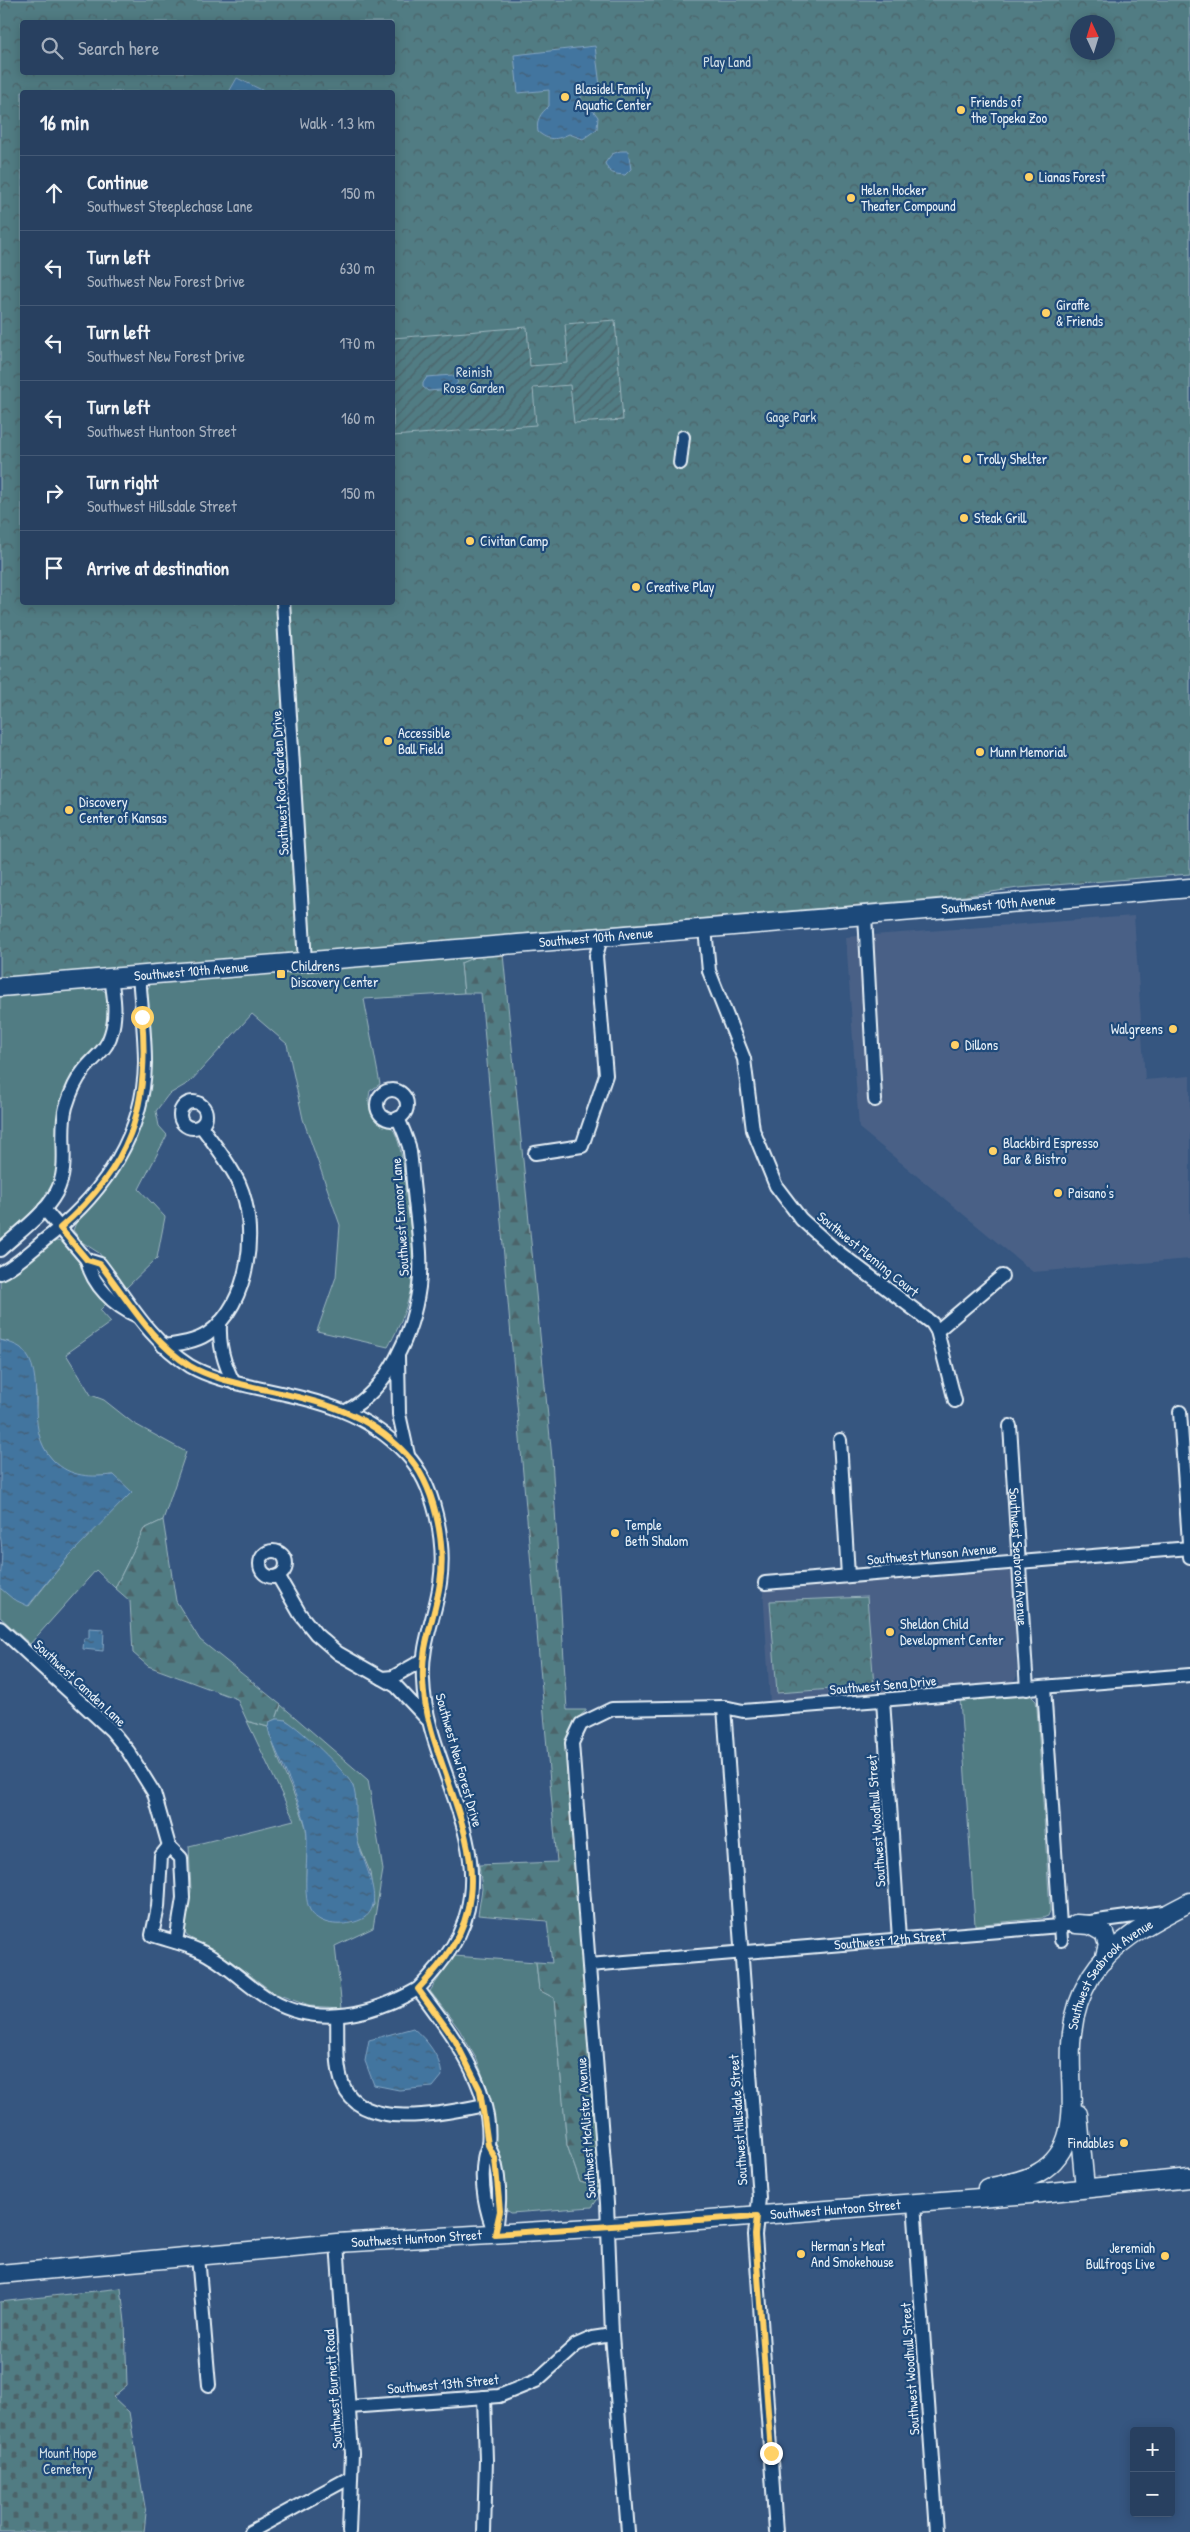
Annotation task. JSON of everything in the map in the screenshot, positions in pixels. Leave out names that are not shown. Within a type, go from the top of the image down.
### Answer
[{"type":"main road","name":"Southwest 10th Avenue","points":[[0,987],[1190,888]]},
{"type":"main road","name":"Southwest Seabrook Avenue","points":[[945,2200],[956,2192],[1023,2180],[1039,2173],[1053,2160],[1064,2145],[1072,2120],[1071,2035],[1078,2005],[1092,1975],[1104,1960],[1136,1931],[1183,1906]]},
{"type":"main road","points":[[1068,1925],[1090,1925],[1104,1933],[1108,1945],[1104,1960]]},
{"type":"main road","name":"Southwest Seabrook Avenue","points":[[1071,2057],[1084,2188]]},
{"type":"main road","name":"Southwest Huntoon Street","points":[[0,2274],[338,2243],[757,2216],[1190,2178]]},
{"type":"street","points":[[680,463],[683,437]]},
{"type":"street","name":"Southwest Rock Garden Drive","points":[[283,605],[305,962]]},
{"type":"street","points":[[864,915],[875,1100]]},
{"type":"street","name":"Southwest Fleming Court","points":[[705,928],[709,971],[744,1058],[753,1130],[776,1186],[801,1219],[833,1248],[932,1323],[937,1330]]},
{"type":"street","points":[[535,1153],[582,1146],[606,1075],[596,956],[601,938]]},
{"type":"street","points":[[0,1273],[60,1228],[83,1208],[100,1187],[123,1150],[136,1120],[145,1062],[139,975]]},
{"type":"street","points":[[0,1250],[44,1209],[56,1194],[66,1160],[64,1118],[72,1090],[85,1068],[100,1053],[111,1035],[114,1007],[110,978]]},
{"type":"street","name":"Southwest Exmoor Lane","points":[[346,1410],[370,1395],[381,1383],[399,1353],[416,1304],[421,1269],[409,1147],[398,1118]]},
{"type":"street","points":[[163,1346],[195,1340],[206,1334],[220,1322],[238,1289],[248,1260],[249,1218],[239,1184],[201,1126]]},
{"type":"street","points":[[44,1209],[60,1228]]},
{"type":"street","name":"Southwest New Forest Drive","points":[[60,1228],[87,1260],[89,1272],[103,1291],[120,1309],[137,1316],[163,1346],[191,1366],[234,1382],[325,1403],[346,1410],[386,1435],[408,1455],[424,1483],[432,1501],[442,1543],[440,1584],[424,1642],[422,1660],[424,1701],[467,1844],[471,1878],[467,1913],[460,1934],[449,1954],[418,1989]]},
{"type":"street","points":[[954,1401],[937,1330],[1002,1276]]},
{"type":"street","points":[[220,1322],[220,1349],[225,1367],[234,1382]]},
{"type":"street","points":[[399,1353],[399,1414],[408,1455]]},
{"type":"street","points":[[1180,1412],[1190,1557]]},
{"type":"street","name":"Southwest Seabrook Avenue","points":[[1010,1426],[1027,1689]]},
{"type":"street","points":[[840,1440],[848,1576]]},
{"type":"street","name":"Southwest Munson Avenue","points":[[765,1583],[1190,1548]]},
{"type":"street","points":[[278,1576],[300,1614],[316,1634],[338,1653],[365,1671],[396,1686],[429,1721]]},
{"type":"street","name":"Southwest Camden Lane","points":[[0,1628],[111,1730],[154,1793],[169,1846],[181,1858],[183,1898],[176,1942]]},
{"type":"street","points":[[382,1678],[393,1677],[408,1670],[422,1660]]},
{"type":"street","name":"Southwest Sena Drive","points":[[581,1724],[612,1709],[724,1707],[743,1711],[1190,1676]]},
{"type":"street","points":[[1044,1687],[1068,1925],[1061,1940]]},
{"type":"street","name":"Southwest Woodhull Street","points":[[883,1700],[898,1939]]},
{"type":"street","name":"Southwest Hillsdale Street","points":[[724,1707],[759,2198],[755,2235],[776,2532]]},
{"type":"street","name":"Southwest McAlister Avenue","points":[[581,1724],[572,1743],[608,2227],[612,2335],[628,2532]]},
{"type":"street","points":[[169,1846],[161,1856],[158,1900],[152,1935],[196,1949],[214,1958],[272,2001],[283,2006],[316,2014],[337,2016],[375,2010],[418,1989],[465,2057],[480,2090],[484,2104],[488,2145],[495,2158],[500,2211],[495,2234]]},
{"type":"street","name":"Southwest 12th Street","points":[[589,1965],[1068,1925],[1183,1906]]},
{"type":"street","points":[[337,2016],[340,2076],[348,2096],[366,2110],[375,2113],[398,2114],[443,2112],[484,2104]]},
{"type":"street","name":"Southwest Woodhull Street","points":[[914,2203],[937,2532]]},
{"type":"street","name":"Southwest Burnett Road","points":[[338,2243],[349,2407],[351,2476],[349,2532]]},
{"type":"street","points":[[198,2256],[209,2386]]},
{"type":"street","name":"Southwest 13th Street","points":[[349,2407],[499,2396],[526,2387],[544,2376],[576,2345],[592,2338],[612,2335]]},
{"type":"street","points":[[484,2397],[484,2532]]},
{"type":"street","points":[[250,2532],[351,2476]]},
{"type":"shaded area","points":[[1134,916],[1145,1080],[1190,1076],[1190,1259],[1033,1272],[859,1128],[846,937]]},
{"type":"shaded area","name":"Sheldon Child Development Center","points":[[1005,1567],[1010,1569],[1013,1575],[1017,1676],[1011,1682],[770,1703],[763,1588]]},
{"type":"green space","name":"Gage Park","points":[[0,0],[1190,0],[1190,874],[1018,888],[965,896],[495,936],[453,943],[0,981]]},
{"type":"green space","name":"Reinish Rose Garden","points":[[615,320],[623,420],[574,423],[570,385],[533,388],[536,425],[395,436],[395,338],[527,327],[530,366],[568,363],[565,324]]},
{"type":"green space","points":[[503,954],[552,1458],[567,1710],[587,1710],[574,1721],[567,1741],[599,2187],[580,2182],[567,2145],[554,1998],[539,1990],[536,1962],[552,1963],[547,1921],[478,1915],[482,1889],[479,1865],[557,1862],[481,993],[464,993],[461,963],[480,955]]},
{"type":"green space","points":[[480,955],[461,963],[464,993],[364,999],[380,1084],[370,1091],[370,1109],[377,1118],[388,1124],[396,1135],[403,1165],[411,1229],[413,1274],[409,1296],[398,1328],[388,1347],[317,1331],[336,1277],[340,1225],[303,1119],[287,1044],[252,1014],[190,1082],[168,1095],[156,1111],[159,1126],[167,1135],[139,1189],[165,1217],[157,1258],[126,1288],[99,1253],[82,1242],[73,1230],[76,1223],[115,1178],[138,1129],[146,992],[150,985],[158,981]]},
{"type":"green space","points":[[100,988],[107,993],[110,1023],[102,1042],[73,1073],[62,1102],[58,1170],[53,1183],[37,1207],[0,1241],[0,997]]},
{"type":"green space","points":[[56,1241],[64,1242],[108,1302],[100,1310],[111,1322],[66,1354],[91,1395],[104,1400],[133,1423],[186,1452],[163,1520],[144,1529],[115,1588],[96,1570],[30,1644],[0,1617],[0,1588],[29,1606],[68,1557],[114,1475],[90,1477],[76,1475],[67,1472],[53,1461],[47,1453],[36,1428],[36,1393],[34,1385],[26,1368],[9,1342],[0,1340],[0,1281]]},
{"type":"green space","points":[[163,1520],[176,1601],[200,1640],[281,1705],[276,1719],[270,1722],[268,1727],[247,1721],[237,1699],[148,1666],[133,1653],[130,1601],[115,1588],[144,1529]]},
{"type":"green space","points":[[867,1597],[874,1686],[777,1693],[770,1601]]},
{"type":"green space","points":[[1029,1694],[1036,1701],[1037,1708],[1050,1911],[1048,1916],[1043,1918],[975,1925],[960,1699]]},
{"type":"green space","points":[[281,1705],[368,1780],[383,1870],[373,1928],[335,1946],[342,2008],[309,2006],[274,1993],[228,1959],[187,1936],[184,1931],[191,1891],[189,1846],[294,1820],[247,1721],[268,1727],[271,1740],[301,1812],[307,1836],[307,1894],[310,1907],[316,1916],[326,1922],[340,1924],[352,1920],[374,1905],[370,1872],[357,1840],[353,1786],[327,1757],[286,1720],[276,1719]]},
{"type":"green space","points":[[454,1956],[536,1962],[539,1990],[554,1998],[567,2145],[580,2182],[599,2187],[597,2200],[592,2207],[511,2213],[505,2209],[493,2144],[491,2107],[487,2087],[477,2060],[459,2029],[430,1991]]},
{"type":"green space","name":"Mount Hope Cemetery","points":[[121,2288],[125,2322],[127,2385],[113,2397],[129,2412],[146,2513],[144,2532],[0,2532],[0,2302]]},
{"type":"water","name":"Blasidel Family Aquatic Center","points":[[595,46],[600,86],[579,87],[582,102],[592,109],[598,117],[597,129],[583,139],[569,134],[553,139],[542,135],[538,132],[538,121],[549,106],[549,90],[518,93],[514,55]]},
{"type":"water","points":[[237,78],[262,90],[230,90]]},
{"type":"water","name":"Blasidel Family Aquatic Center","points":[[628,151],[631,169],[625,175],[612,173],[605,163],[612,154]]},
{"type":"water","points":[[452,375],[458,382],[453,389],[428,391],[423,387],[427,377]]},
{"type":"water","points":[[0,1340],[21,1348],[29,1359],[34,1372],[36,1417],[39,1432],[44,1447],[53,1460],[67,1470],[82,1475],[114,1475],[132,1492],[68,1557],[28,1606],[13,1599],[0,1588],[2,1554],[0,1535]]},
{"type":"water","points":[[89,1628],[104,1629],[103,1651],[83,1649],[84,1638],[89,1638]]},
{"type":"water","points":[[276,1719],[286,1720],[294,1726],[322,1750],[352,1784],[356,1803],[357,1837],[372,1886],[374,1899],[371,1910],[364,1918],[350,1923],[333,1924],[322,1921],[313,1915],[310,1910],[306,1893],[306,1827],[295,1793],[270,1736],[269,1722]]},
{"type":"water","points":[[413,2028],[424,2038],[436,2055],[442,2076],[433,2087],[399,2090],[374,2085],[365,2061],[369,2040]]},
{"type":"place","name":"Blasidel Family Aquatic Center","points":[[565,97]]},
{"type":"place","name":"Friends of the Topeka Zoo","points":[[961,110]]},
{"type":"place","name":"Lianas Forest","points":[[1029,177]]},
{"type":"place","name":"Helen Hocker Theater Compound","points":[[851,198]]},
{"type":"place","name":"Giraffe & Friends","points":[[1046,313]]},
{"type":"place","name":"Trolly Shelter","points":[[967,459]]},
{"type":"place","name":"Steak Grill","points":[[964,518]]},
{"type":"place","name":"Civitan Camp","points":[[470,541]]},
{"type":"place","name":"Creative Play","points":[[636,587]]},
{"type":"place","name":"Accessible Ball Field","points":[[388,741]]},
{"type":"place","name":"Munn Memorial","points":[[980,752]]},
{"type":"place","name":"Discovery Center of Kansas","points":[[69,810]]},
{"type":"place","name":"Childrens Discovery Center","points":[[281,974]]},
{"type":"place","name":"Walgreens","points":[[1173,1029]]},
{"type":"place","name":"Dillons","points":[[955,1045]]},
{"type":"place","name":"Blackbird Espresso Bar & Bistro","points":[[993,1151]]},
{"type":"place","name":"Paisano's","points":[[1058,1193]]},
{"type":"place","name":"Temple Beth Shalom","points":[[615,1533]]},
{"type":"place","name":"Sheldon Child Development Center","points":[[890,1632]]},
{"type":"place","name":"Findables","points":[[1124,2143]]},
{"type":"place","name":"Herman's Meat And Smokehouse","points":[[801,2254]]},
{"type":"place","name":"Jeremiah Bullfrogs Live","points":[[1165,2256]]},
{"type":"route","points":[[142,1017],[145,1062],[144,1081],[136,1120],[127,1142],[108,1176],[83,1208],[60,1228],[87,1260],[100,1264],[152,1336],[163,1346],[191,1366],[209,1374],[234,1382],[325,1403],[346,1410],[367,1422],[386,1435],[408,1455],[432,1501],[442,1543],[442,1563],[440,1584],[424,1642],[422,1660],[424,1701],[467,1844],[470,1860],[471,1895],[460,1934],[449,1954],[418,1989],[455,2040],[473,2072],[480,2090],[484,2104],[488,2145],[495,2158],[500,2211],[495,2234],[757,2216],[755,2235],[771,2453]]},
{"type":"park label","name":"Play Land","points":[[727,62]]}]
